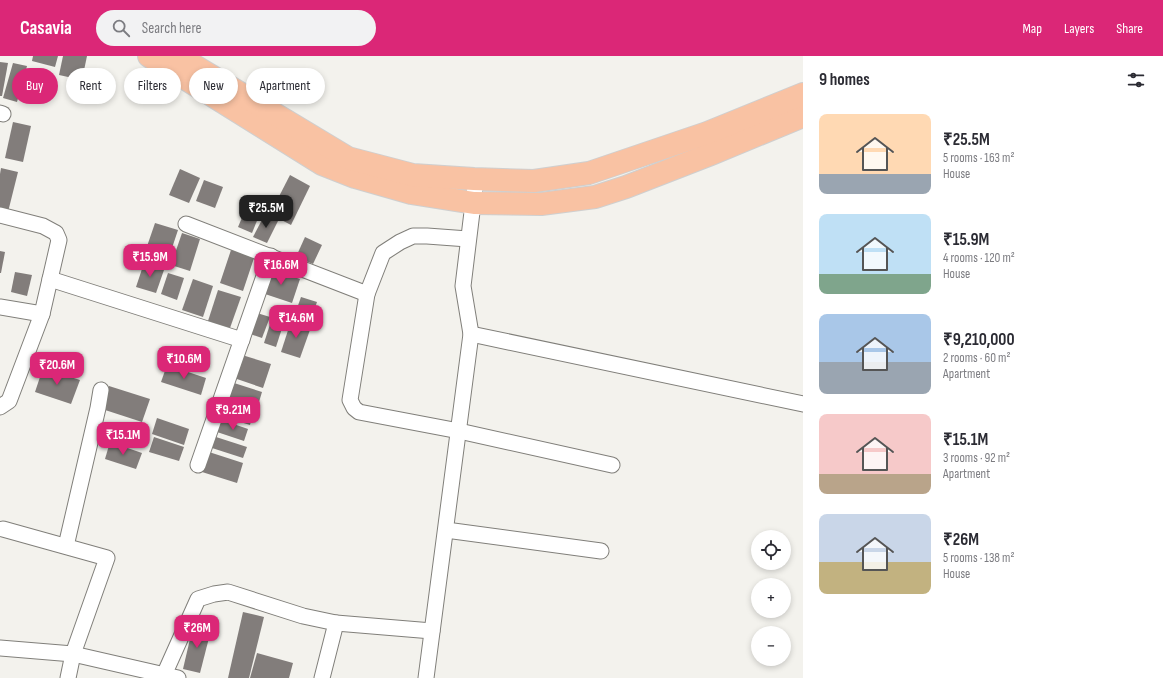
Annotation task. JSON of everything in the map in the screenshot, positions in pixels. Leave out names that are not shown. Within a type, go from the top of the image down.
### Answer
[{"type":"main road","points":[[148,56],[322,164],[355,177],[411,193],[474,203],[541,204],[595,197],[626,187],[711,154],[803,116]]},
{"type":"main road","points":[[178,56],[348,158],[413,175],[476,179],[534,181],[589,173],[707,133],[803,94]]},
{"type":"street","points":[[426,678],[471,334],[463,286],[476,179]]},
{"type":"street","points":[[0,215],[43,226],[56,233],[59,240],[42,314],[9,401],[0,407]]},
{"type":"street","points":[[186,224],[367,294]]},
{"type":"street","points":[[468,239],[412,236],[383,253],[367,294],[350,400],[354,408],[358,412],[459,431],[612,465]]},
{"type":"street","points":[[198,465],[271,256]]},
{"type":"street","points":[[50,279],[242,340]]},
{"type":"street","points":[[0,307],[42,314]]},
{"type":"street","points":[[471,334],[803,404]]},
{"type":"street","points":[[66,546],[101,390]]},
{"type":"street","points":[[3,529],[107,558],[73,654],[68,678]]},
{"type":"street","points":[[446,530],[601,551]]},
{"type":"street","points":[[0,649],[73,654],[171,676],[198,599],[214,594],[228,592],[303,616],[336,623],[432,631]]},
{"type":"street","points":[[322,678],[336,623]]},
{"type":"building","points":[[33,56],[58,56],[55,67],[32,61]]},
{"type":"building","points":[[63,56],[87,56],[84,68],[66,68],[66,77],[59,75]]},
{"type":"building","points":[[0,62],[8,63],[2,96],[0,96]]},
{"type":"building","points":[[13,63],[27,66],[26,68],[12,68],[12,101],[3,98]]},
{"type":"building","points":[[13,122],[31,126],[23,162],[5,158]]},
{"type":"building","points":[[1,168],[18,172],[8,212],[0,211]]},
{"type":"building","points":[[180,169],[200,178],[189,203],[169,195]]},
{"type":"building","points":[[290,175],[310,186],[291,225],[270,214]]},
{"type":"building","points":[[204,180],[223,187],[215,208],[196,201]]},
{"type":"building","points":[[247,206],[261,211],[252,233],[238,227]]},
{"type":"building","points":[[265,214],[278,221],[267,243],[253,237]]},
{"type":"building","points":[[155,223],[178,230],[166,266],[143,258]]},
{"type":"building","points":[[182,233],[200,239],[190,271],[171,265]]},
{"type":"building","points":[[305,237],[322,245],[313,264],[296,257]]},
{"type":"building","points":[[231,250],[254,258],[243,291],[220,283]]},
{"type":"building","points":[[0,251],[5,252],[1,273],[0,273]]},
{"type":"building","points":[[144,263],[164,270],[156,293],[136,287]]},
{"type":"building","points":[[270,269],[300,279],[292,303],[262,293]]},
{"type":"building","points":[[15,272],[32,275],[27,296],[11,292]]},
{"type":"building","points":[[168,273],[184,278],[177,300],[161,294]]},
{"type":"building","points":[[193,279],[213,286],[203,317],[182,310]]},
{"type":"building","points":[[218,290],[241,297],[230,328],[208,321]]},
{"type":"building","points":[[301,297],[317,302],[311,319],[295,314]]},
{"type":"building","points":[[257,313],[270,317],[262,338],[250,334]]},
{"type":"building","points":[[272,318],[284,322],[276,347],[264,343]]},
{"type":"building","points":[[291,321],[311,327],[300,358],[281,352]]},
{"type":"building","points":[[242,355],[271,364],[263,388],[234,378]]},
{"type":"building","points":[[167,365],[206,378],[201,395],[161,382]]},
{"type":"building","points":[[43,368],[80,380],[71,404],[35,392]]},
{"type":"building","points":[[234,383],[262,392],[256,412],[227,402]]},
{"type":"building","points":[[109,386],[150,399],[142,422],[102,409]]},
{"type":"building","points":[[225,405],[253,414],[250,425],[221,416]]},
{"type":"building","points":[[157,418],[189,429],[184,445],[152,434]]},
{"type":"building","points":[[222,420],[248,429],[244,441],[217,432]]},
{"type":"building","points":[[154,437],[184,447],[179,461],[149,452]]},
{"type":"building","points":[[216,437],[247,447],[243,458],[212,448]]},
{"type":"building","points":[[110,442],[142,453],[136,469],[105,459]]},
{"type":"building","points":[[209,452],[243,463],[237,483],[202,472]]},
{"type":"building","points":[[243,612],[264,617],[249,678],[228,678]]},
{"type":"building","points":[[193,626],[211,630],[200,673],[183,669]]},
{"type":"building","points":[[257,653],[293,663],[289,678],[250,678]]}]
